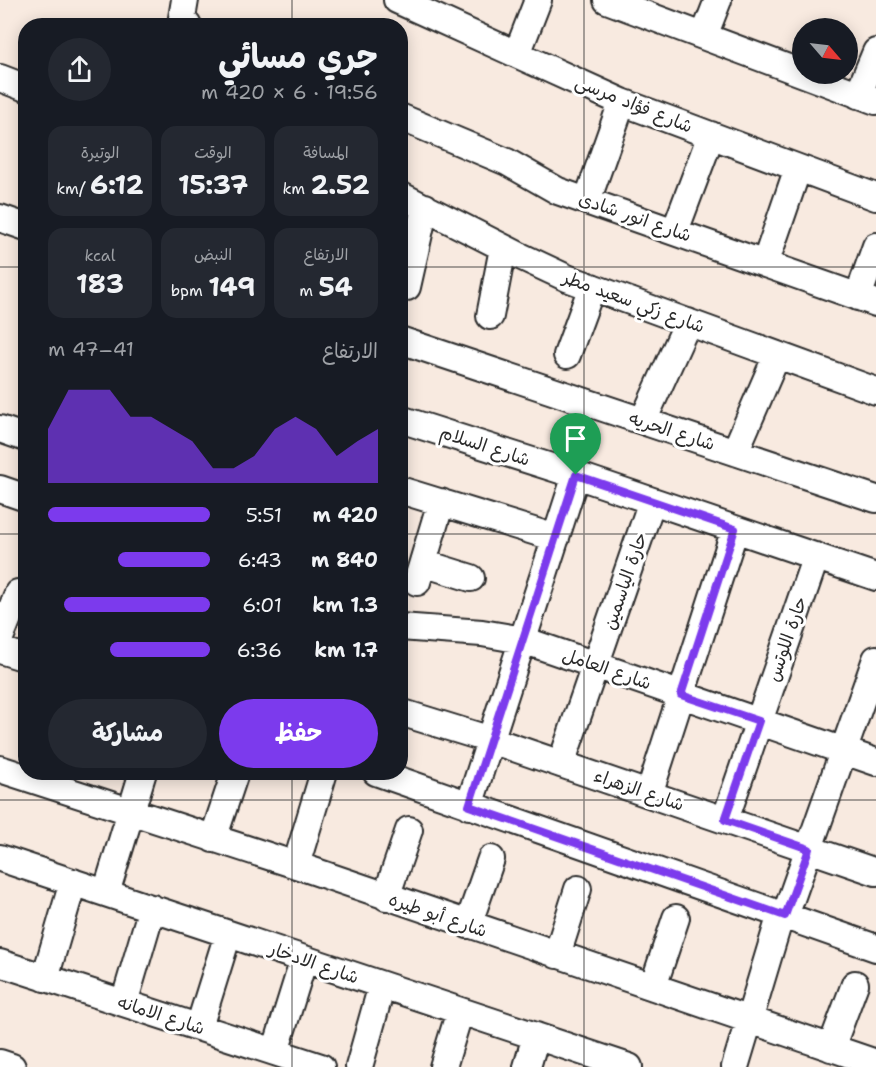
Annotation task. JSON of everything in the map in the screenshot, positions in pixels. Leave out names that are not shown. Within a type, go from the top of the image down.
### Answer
[{"type":"street","points":[[182,18],[185,0]]},
{"type":"street","name":"شارع فؤاد مرسى","points":[[397,0],[622,102],[876,196]]},
{"type":"street","points":[[517,54],[537,0]]},
{"type":"street","points":[[607,0],[867,98],[876,52]]},
{"type":"street","points":[[704,36],[718,0]]},
{"type":"street","points":[[0,78],[18,85]]},
{"type":"street","points":[[587,201],[622,102]]},
{"type":"street","name":"شارع انور شادى","points":[[408,120],[507,162],[558,191],[867,300]]},
{"type":"street","points":[[675,231],[711,135]]},
{"type":"street","points":[[765,264],[798,168]]},
{"type":"street","name":"شارع زكي سعيد مطر","points":[[408,199],[502,248],[567,278],[876,391]]},
{"type":"street","points":[[408,283],[425,207]]},
{"type":"street","points":[[867,300],[876,246]]},
{"type":"street","points":[[490,316],[502,248]]},
{"type":"street","points":[[567,355],[592,287]]},
{"type":"street","points":[[642,421],[688,322]]},
{"type":"street","name":"شارع الحريه","points":[[408,343],[876,499]]},
{"type":"street","points":[[735,452],[777,355]]},
{"type":"street","name":"شارع السلام","points":[[408,422],[576,475],[876,577]]},
{"type":"street","points":[[0,429],[18,435]]},
{"type":"street","points":[[469,806],[576,475]]},
{"type":"street","points":[[0,489],[18,495]]},
{"type":"street","points":[[408,492],[556,538]]},
{"type":"street","name":"حارة الياسمين","points":[[561,764],[652,501]]},
{"type":"street","points":[[441,502],[420,572],[471,578]]},
{"type":"street","points":[[649,794],[735,529]]},
{"type":"street","name":"حارة اللوتس","points":[[725,820],[816,556]]},
{"type":"street","points":[[0,638],[14,592]]},
{"type":"street","name":"شارع العامل","points":[[408,628],[498,635],[523,640],[876,762]]},
{"type":"street","points":[[0,650],[18,656]]},
{"type":"street","points":[[735,1067],[783,915],[809,849],[876,658]]},
{"type":"street","name":"شارع الزهراء","points":[[408,714],[491,740],[876,872]]},
{"type":"street","name":"شارع أبو طيره","points":[[0,769],[18,773]]},
{"type":"street","name":"شارع أبو طيره","points":[[46,780],[131,812],[296,865],[876,1063]]},
{"type":"street","points":[[106,893],[141,780]]},
{"type":"street","points":[[213,838],[233,780]]},
{"type":"street","points":[[296,865],[322,780]]},
{"type":"street","points":[[397,780],[876,948]]},
{"type":"street","points":[[386,897],[409,830]]},
{"type":"street","points":[[468,925],[491,859]]},
{"type":"street","name":"شارع الادخار","points":[[1,861],[152,908],[619,1065]]},
{"type":"street","points":[[45,978],[73,882]]},
{"type":"street","points":[[557,955],[579,889]]},
{"type":"street","points":[[124,1003],[152,908]]},
{"type":"street","points":[[653,987],[676,918]]},
{"type":"street","points":[[199,1027],[228,934]]},
{"type":"street","points":[[275,1052],[304,959]]},
{"type":"street","name":"شارع الامانه","points":[[0,963],[321,1067]]},
{"type":"street","points":[[831,1048],[855,984]]},
{"type":"street","points":[[359,1067],[382,985]]},
{"type":"street","points":[[443,1067],[460,1011]]},
{"type":"street","points":[[527,1067],[536,1036]]},
{"type":"street","points":[[0,1063],[12,1067]]},
{"type":"route","points":[[576,475],[735,529],[681,695],[759,721],[725,820],[809,849],[785,916],[469,806],[576,475]]}]
